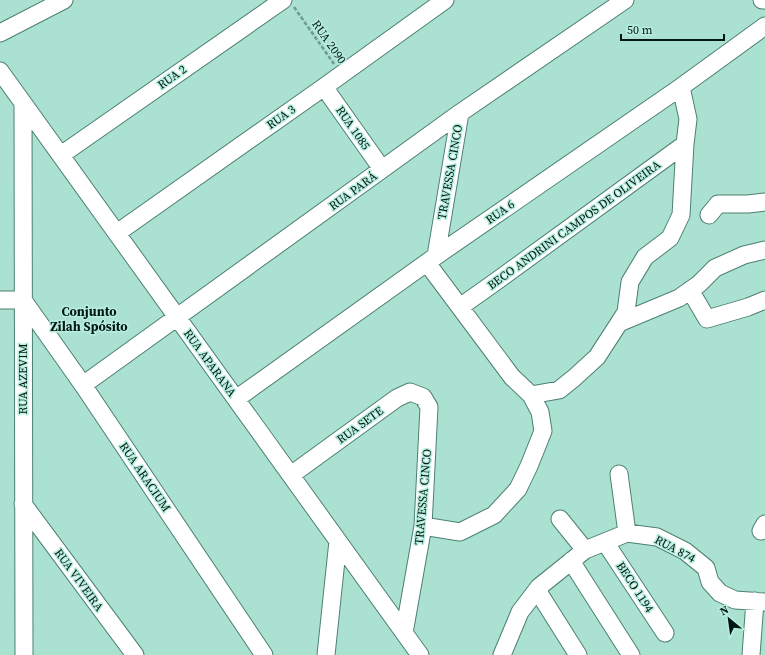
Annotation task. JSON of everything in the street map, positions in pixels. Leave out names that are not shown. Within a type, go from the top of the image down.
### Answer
[{"type":"street","points":[[0,33],[64,0]]},
{"type":"street","name":"RUA 3","points":[[117,233],[445,0]]},
{"type":"street","name":"RUA PARÁ","points":[[83,385],[460,113],[625,0]]},
{"type":"street","name":"RUA 2","points":[[61,155],[288,3]]},
{"type":"street","name":"RUA 6","points":[[236,399],[432,259],[681,87],[765,26]]},
{"type":"street","name":"RUA APARANA","points":[[0,71],[420,655]]},
{"type":"street","name":"RUA 1085","points":[[324,86],[382,169]]},
{"type":"street","points":[[531,395],[559,390],[597,357],[626,312],[630,282],[645,257],[670,238],[681,215],[688,118],[681,87]]},
{"type":"street","name":"RUA AZEVIM","points":[[23,103],[24,655]]},
{"type":"street","name":"TRAVESSA CINCO","points":[[432,259],[460,113]]},
{"type":"street","name":"BECO ANDRINI CAMPOS DE OLIVEIRA","points":[[460,307],[685,144]]},
{"type":"street","points":[[709,215],[718,204],[748,204],[765,202]]},
{"type":"street","points":[[619,323],[679,298],[699,284],[715,268],[744,255],[765,250]]},
{"type":"street","points":[[423,526],[460,532],[494,515],[518,489],[543,431],[540,412],[531,395],[512,377],[460,307],[432,259]]},
{"type":"street","points":[[690,290],[707,319],[748,307],[765,300]]},
{"type":"street","points":[[0,300],[23,300]]},
{"type":"street","name":"RUA ARACIUM","points":[[23,300],[83,385],[264,655]]},
{"type":"street","name":"RUA SETE","points":[[291,475],[397,398],[410,392],[423,397],[429,407]]},
{"type":"street","name":"TRAVESSA CINCO","points":[[404,633],[423,526],[429,407]]},
{"type":"street","points":[[619,474],[627,533]]},
{"type":"street","name":"RUA VIVEIRA","points":[[24,504],[134,655]]},
{"type":"street","points":[[560,519],[584,550]]},
{"type":"street","name":"RUA 874","points":[[502,655],[520,612],[537,590],[584,550],[627,533],[657,537],[684,551],[706,568],[710,582],[720,593],[735,600],[760,601]]},
{"type":"street","points":[[326,655],[338,540]]},
{"type":"street","name":"BECO 1194","points":[[605,542],[665,633]]},
{"type":"street","points":[[571,561],[631,655]]},
{"type":"street","points":[[537,590],[578,655]]},
{"type":"street","points":[[751,655],[760,601]]},
{"type":"path","name":"RUA 2090","points":[[288,3],[341,74]]},
{"type":"district","name":"Conjunto Zilah Spósito","points":[[89,318]]}]
